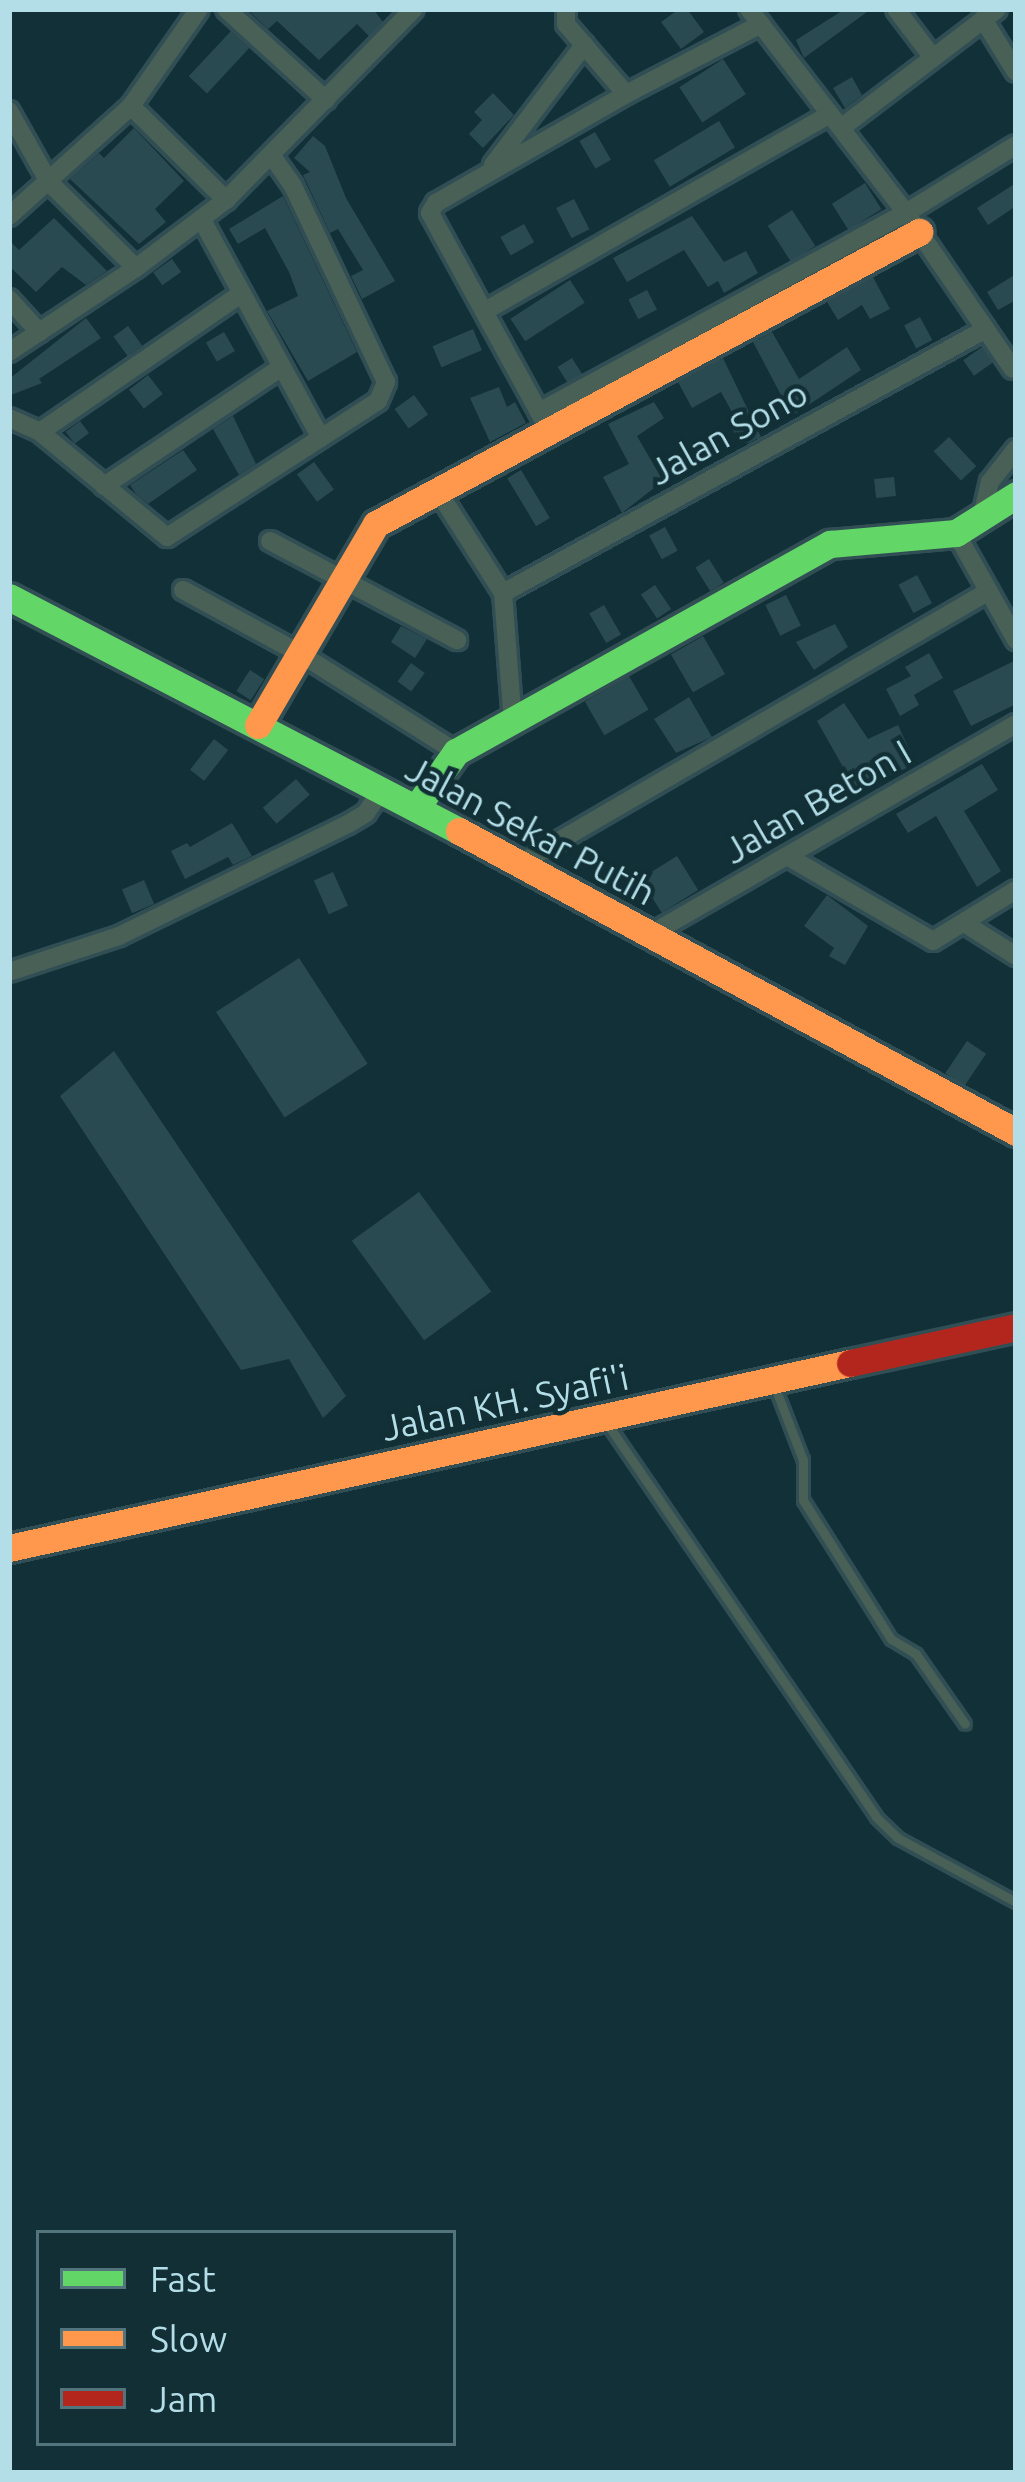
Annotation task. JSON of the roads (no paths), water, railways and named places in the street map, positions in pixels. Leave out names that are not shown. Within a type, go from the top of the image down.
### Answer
[{"type":"street","points":[[9,216],[130,106],[199,9]]},
{"type":"street","points":[[226,9],[326,100]]},
{"type":"street","points":[[566,9],[566,24],[626,94]]},
{"type":"street","points":[[896,9],[932,58]]},
{"type":"street","points":[[9,352],[136,268],[226,200],[326,100],[400,14]]},
{"type":"street","points":[[485,311],[836,121],[990,14],[1016,72]]},
{"type":"street","points":[[545,423],[430,212],[436,203],[755,16],[913,223],[1013,369]]},
{"type":"street","points":[[487,174],[584,45]]},
{"type":"street","points":[[130,106],[226,200]]},
{"type":"street","points":[[9,111],[49,182],[136,268]]},
{"type":"street","points":[[258,725],[376,524],[439,493],[545,423],[913,223],[1014,152]]},
{"type":"street","points":[[9,418],[40,431],[167,537],[378,400],[386,382],[292,186],[272,156]]},
{"type":"street","points":[[202,220],[320,438]]},
{"type":"street","points":[[40,431],[242,293]]},
{"type":"street","points":[[9,299],[39,332]]},
{"type":"street","name":"Jalan Sono","points":[[503,593],[986,329]]},
{"type":"street","points":[[104,486],[282,367]]},
{"type":"street","points":[[982,516],[990,482],[1016,449]]},
{"type":"street","points":[[439,493],[503,593],[502,728]]},
{"type":"street","points":[[416,808],[456,752],[830,544],[956,533],[1016,495]]},
{"type":"street","points":[[956,533],[1016,640]]},
{"type":"street","points":[[270,541],[457,640]]},
{"type":"street","points":[[183,590],[299,653],[456,752]]},
{"type":"street","points":[[521,863],[989,591]]},
{"type":"street","name":"Jalan Sekar Putih","points":[[9,597],[521,863],[1016,1132]]},
{"type":"street","name":"Jalan Beton I","points":[[651,934],[1016,724]]},
{"type":"street","points":[[9,972],[119,936],[348,824],[366,813],[381,791]]},
{"type":"street","points":[[787,856],[928,939],[941,939],[1016,890]]},
{"type":"street","points":[[964,923],[1016,956]]},
{"type":"street","name":"Jalan KH. Syafi'i","points":[[9,1548],[1016,1327]]},
{"type":"lane","points":[[772,1380],[802,1460],[803,1500],[884,1629],[916,1654],[964,1724]]},
{"type":"lane","points":[[603,1418],[876,1817],[898,1838],[1016,1902]]}]
